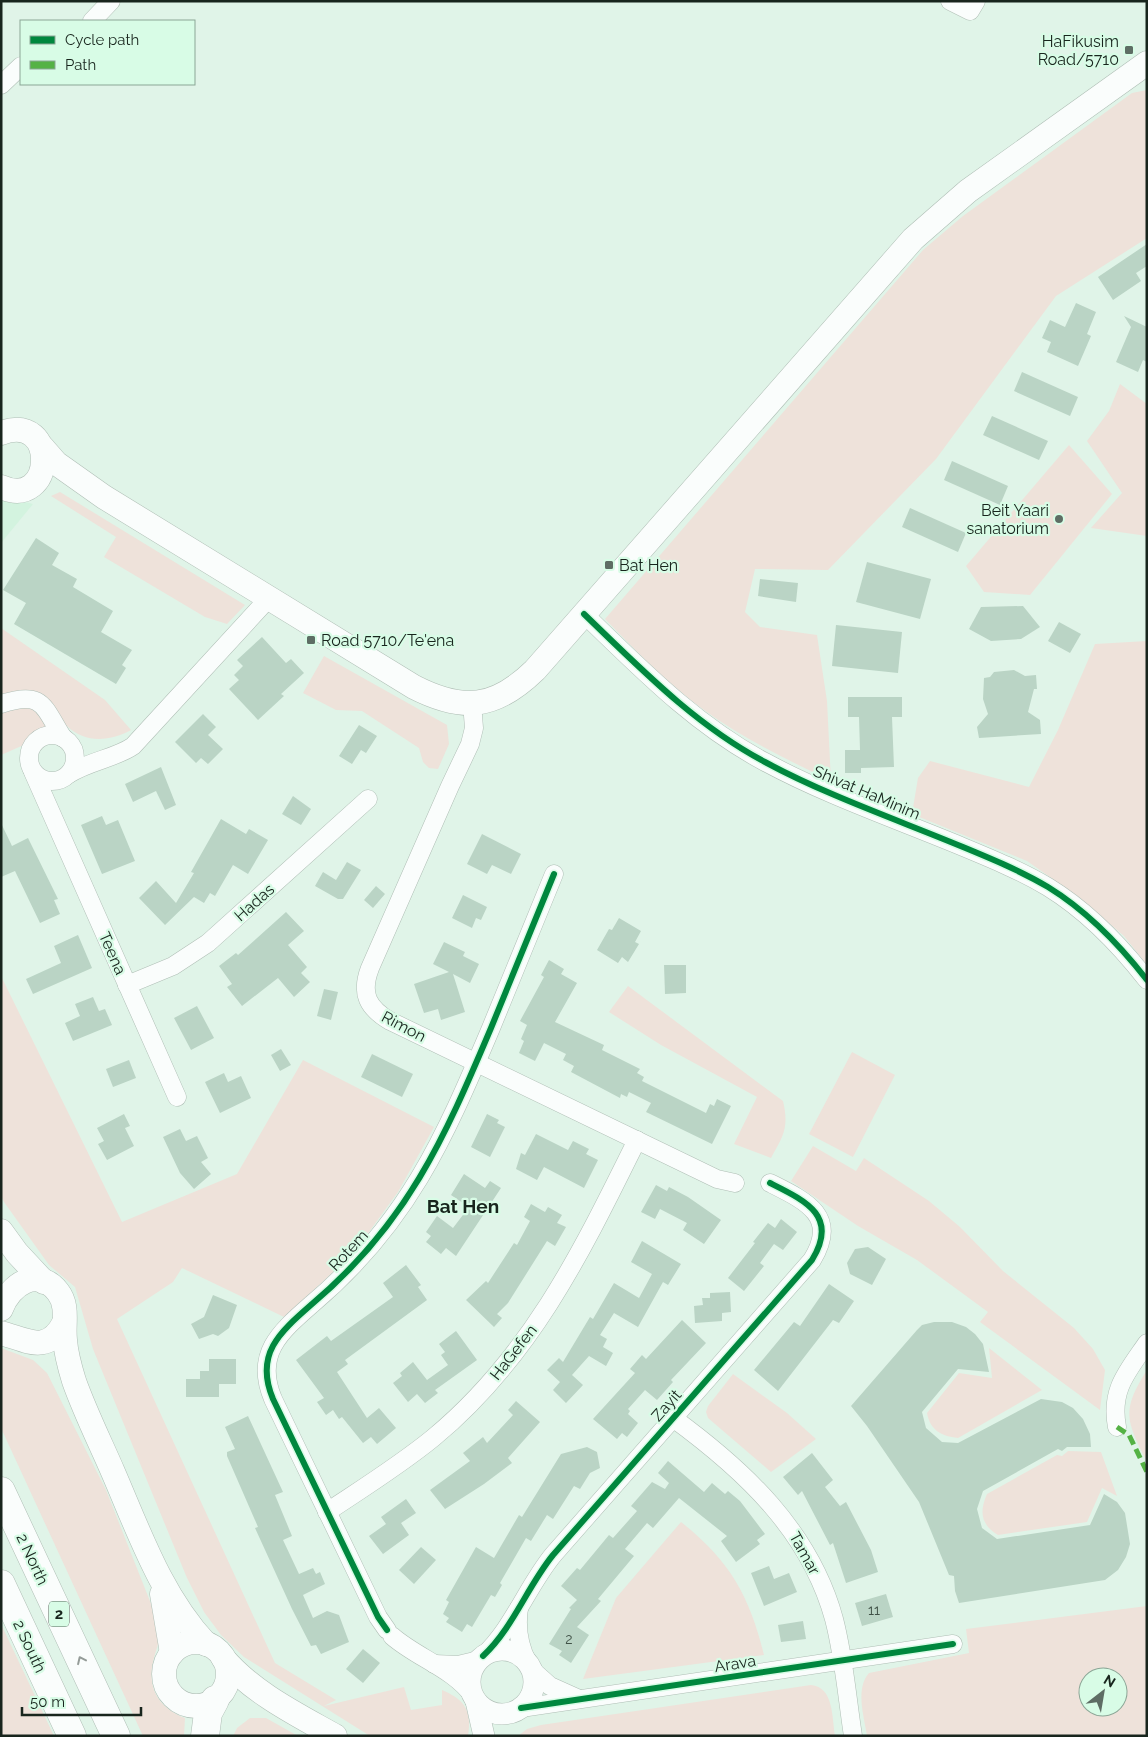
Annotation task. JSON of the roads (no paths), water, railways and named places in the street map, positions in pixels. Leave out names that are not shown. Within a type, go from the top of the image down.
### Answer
[{"type":"highway","name":"2 North","points":[[1,1491],[116,1736]]},
{"type":"highway","name":"2 South","points":[[1,1584],[72,1736]]},
{"type":"highway","points":[[205,1736],[208,1713],[217,1698]]},
{"type":"main road","points":[[6,429],[30,434],[56,463],[104,497],[414,687],[447,701],[472,704],[492,700],[521,684],[913,239],[968,191],[1147,63]]},
{"type":"main road","points":[[35,482],[44,464],[42,448]]},
{"type":"main road","points":[[1,487],[10,490],[22,489],[35,482],[69,484],[104,497]]},
{"type":"main road","points":[[1,1231],[17,1253],[44,1282],[55,1288],[62,1298],[65,1310],[65,1343],[75,1382],[152,1561],[180,1613],[237,1673],[281,1705],[335,1736]]},
{"type":"main road","points":[[1,1246],[8,1273],[3,1304],[5,1325],[17,1339],[52,1355],[75,1382]]},
{"type":"main road","points":[[3,1304],[20,1283],[32,1280],[44,1282]]},
{"type":"main road","points":[[17,1339],[52,1338],[64,1322]]},
{"type":"main road","points":[[152,1561],[166,1612],[172,1652]]},
{"type":"main road","points":[[217,1698],[226,1686],[228,1675],[215,1651],[188,1644],[172,1652],[166,1663],[164,1675],[170,1693],[179,1701],[191,1706],[204,1705],[217,1698],[240,1694],[281,1705]]},
{"type":"street","points":[[93,20],[111,1]]},
{"type":"street","points":[[950,1],[970,11],[976,1]]},
{"type":"street","points":[[1,85],[20,67]]},
{"type":"street","points":[[112,755],[90,752],[50,735],[34,742],[28,759],[33,772],[40,778],[48,781],[65,776],[94,760],[112,755],[125,751],[133,746],[269,598]]},
{"type":"street","name":"Shivat HaMinim","points":[[584,614],[669,695],[736,746],[796,777],[1036,880],[1065,898],[1095,923],[1147,980]]},
{"type":"street","points":[[1,704],[27,697],[43,705],[75,757],[73,766],[52,794],[50,809]]},
{"type":"street","name":"Rimon","points":[[472,704],[474,728],[470,744],[370,968],[364,990],[368,1003],[381,1015],[476,1062],[717,1179],[735,1183]]},
{"type":"street","name":"Teena","points":[[33,772],[177,1097]]},
{"type":"street","name":"Hadas","points":[[127,985],[173,966],[208,944],[368,799]]},
{"type":"street","name":"Rotem","points":[[475,1698],[460,1681],[389,1633],[327,1512],[268,1387],[266,1364],[269,1354],[288,1325],[350,1270],[394,1218],[436,1152],[476,1062],[554,874]]},
{"type":"street","name":"HaGefen","points":[[327,1512],[434,1438],[506,1364],[565,1280],[637,1140]]},
{"type":"street","name":"Zayit","points":[[481,1658],[501,1635],[520,1603],[553,1555],[812,1260],[821,1246],[824,1233],[821,1222],[815,1212],[794,1196],[770,1183]]},
{"type":"street","points":[[1117,1427],[1115,1401],[1119,1385],[1147,1343]]},
{"type":"street","name":"Tamar","points":[[673,1418],[739,1470],[790,1526],[809,1556],[824,1588],[834,1619],[853,1736]]},
{"type":"street","name":"Zayit","points":[[520,1603],[517,1623],[518,1637],[522,1652],[530,1666]]},
{"type":"street","name":"Arava","points":[[517,1710],[953,1644]]},
{"type":"street","points":[[433,1664],[458,1665],[481,1658],[494,1651],[507,1650],[519,1655],[530,1666],[534,1686],[530,1699],[517,1710],[496,1736]]},
{"type":"street","points":[[481,1658],[470,1678],[484,1736]]},
{"type":"street","name":"Arava","points":[[530,1666],[538,1677],[556,1690],[584,1700]]},
{"type":"street","points":[[475,1698],[492,1712],[517,1710]]},
{"type":"place","name":"HaFikusim Road/5710","points":[[1129,50]]},
{"type":"place","name":"Beit Yaari sanatorium","points":[[1059,519]]},
{"type":"place","name":"Bat Hen","points":[[609,565]]},
{"type":"place","name":"Road 5710/Te'ena","points":[[311,640]]},
{"type":"district","name":"Bat Hen","points":[[463,1206]]}]
